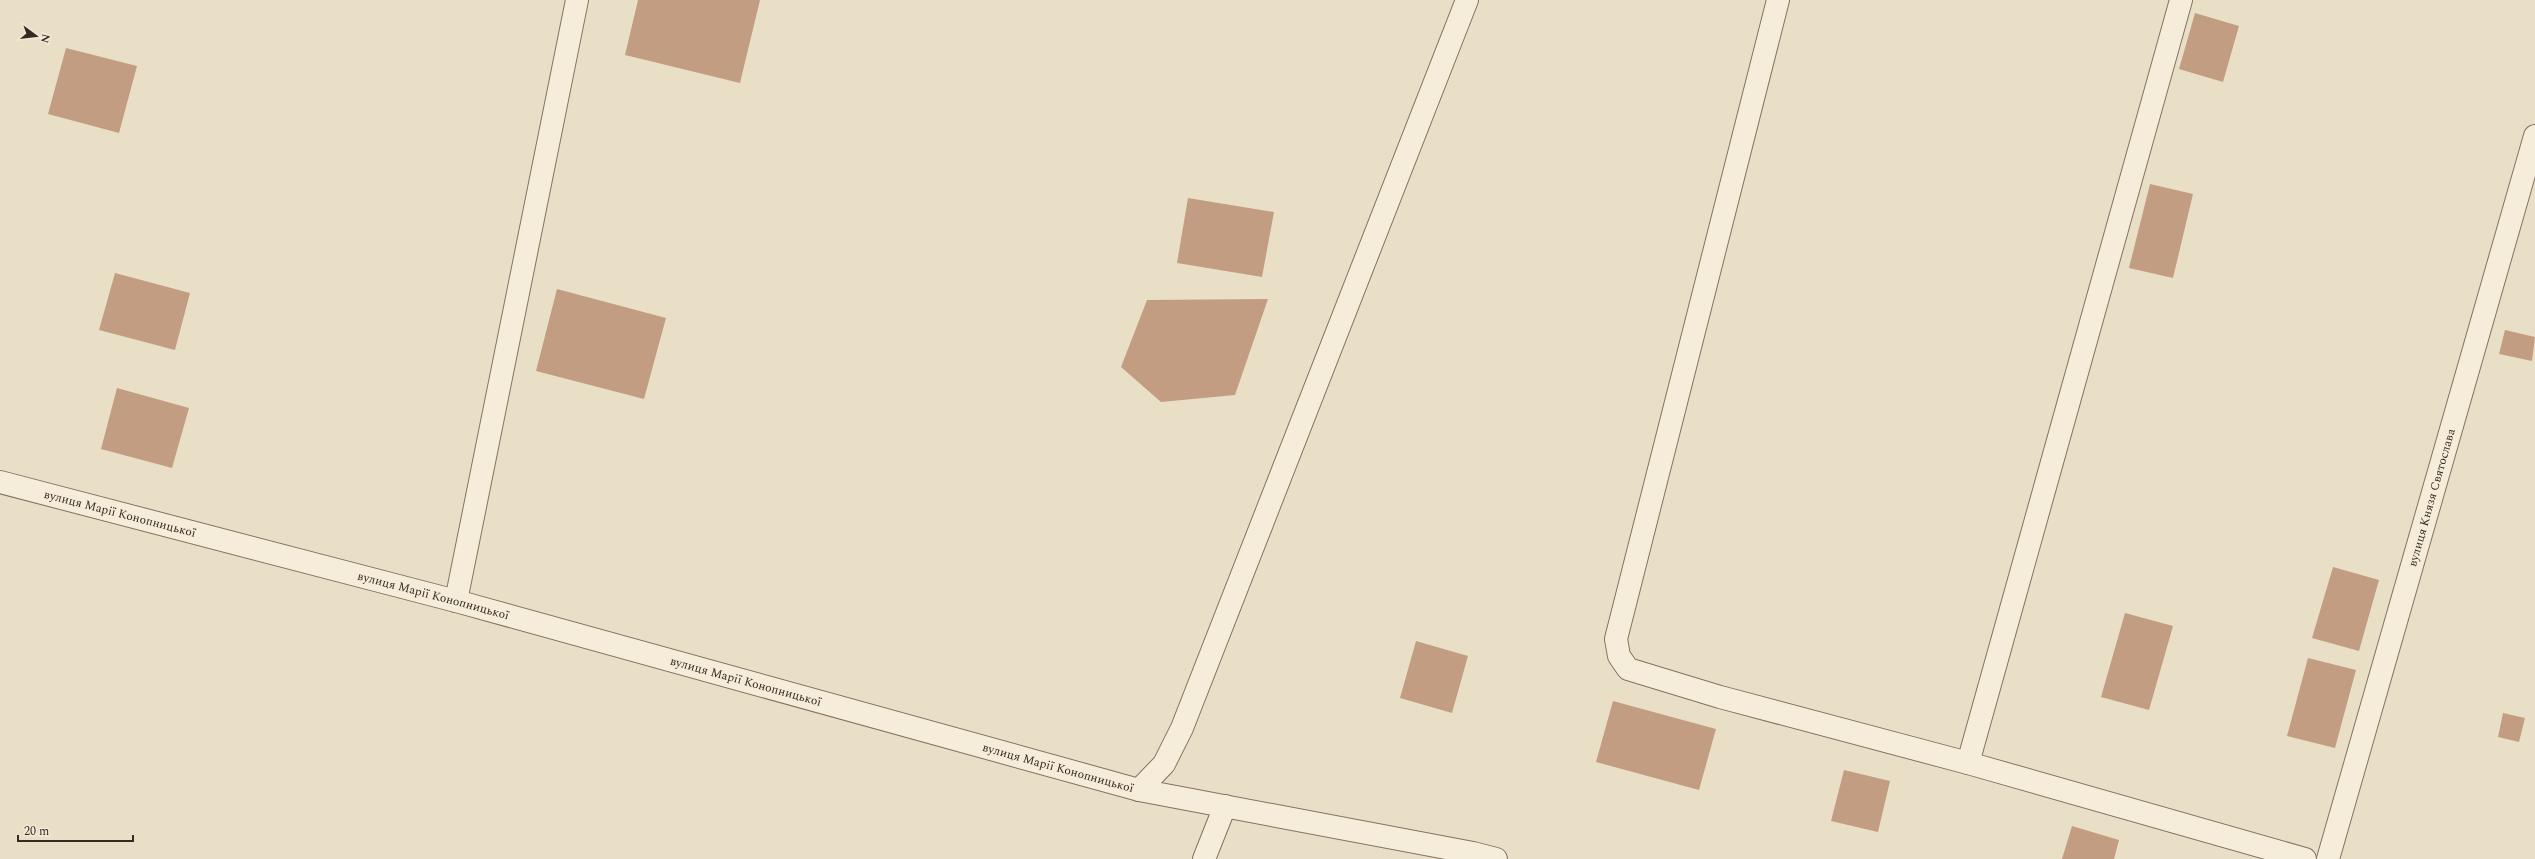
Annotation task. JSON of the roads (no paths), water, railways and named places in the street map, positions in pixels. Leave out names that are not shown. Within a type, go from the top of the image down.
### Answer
[{"type":"street","points":[[456,601],[577,0]]},
{"type":"street","points":[[1139,790],[1164,764],[1182,728],[1467,0]]},
{"type":"street","points":[[1778,0],[1616,639],[1619,656],[1628,669],[1720,697],[1968,763],[2305,859]]},
{"type":"street","points":[[1968,763],[2181,0]]},
{"type":"street","name":"вулиця Князя Святослава","points":[[2328,859],[2535,136]]},
{"type":"street","name":"вулиця Марії Конопницької","points":[[0,482],[456,601],[1139,790],[1473,853],[1496,859]]},
{"type":"street","points":[[1204,859],[1225,806]]}]
